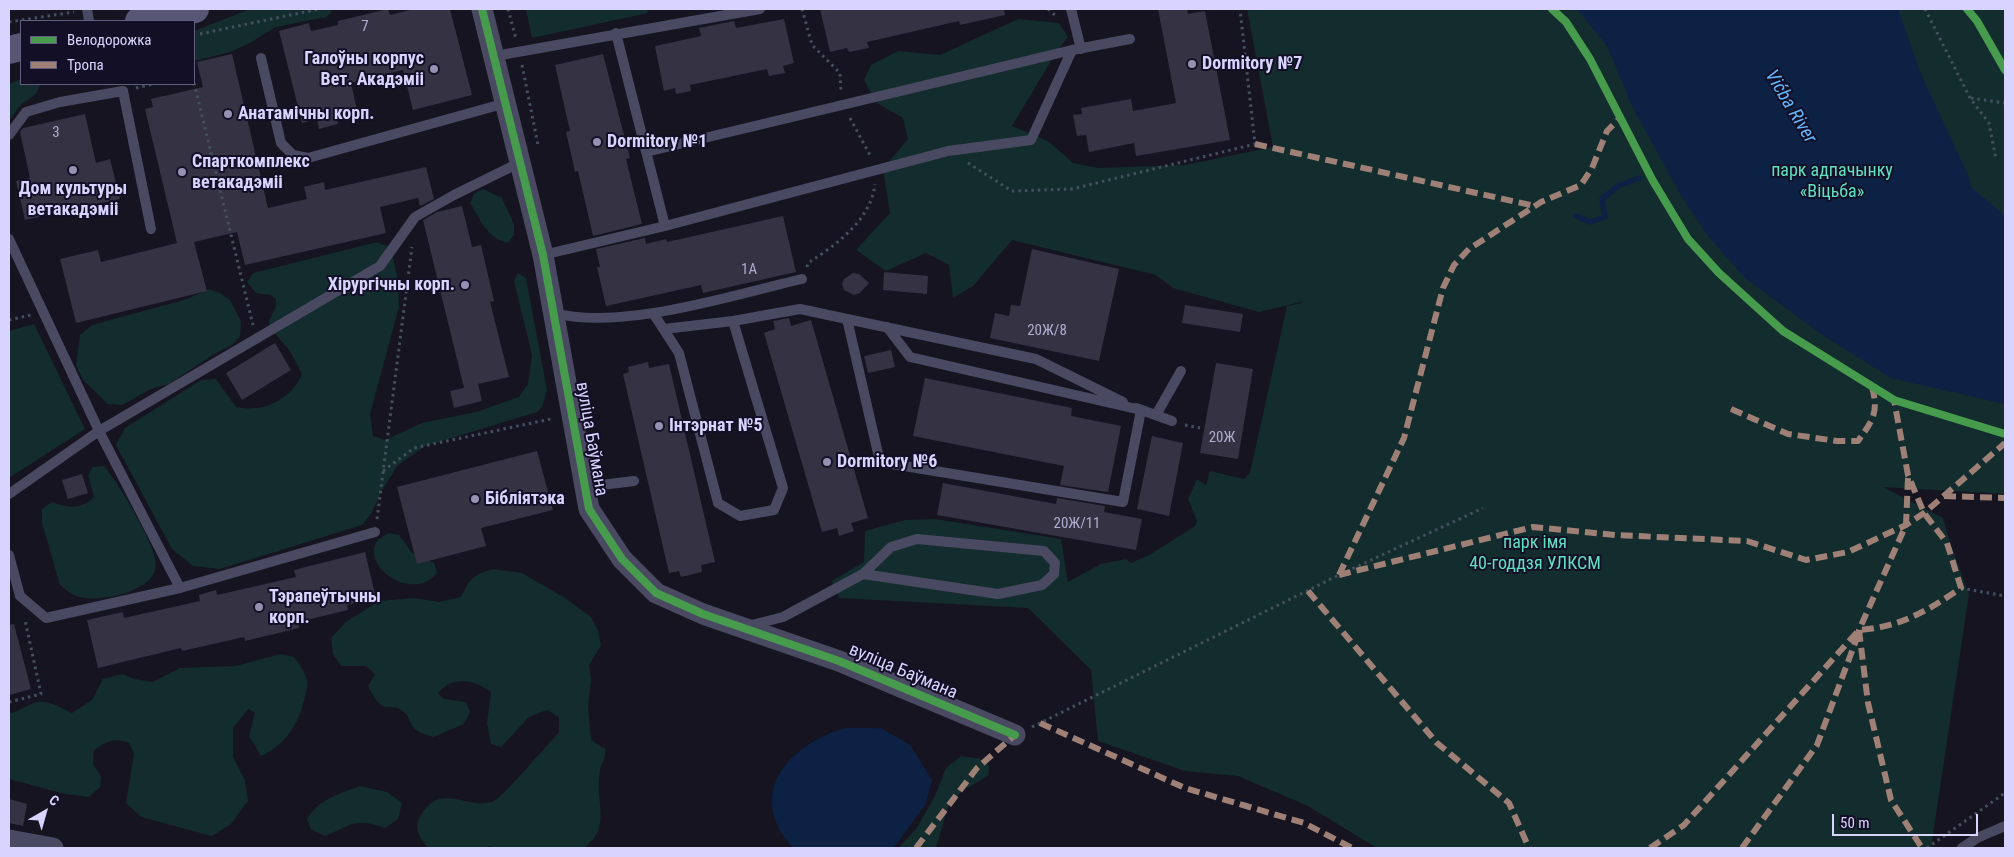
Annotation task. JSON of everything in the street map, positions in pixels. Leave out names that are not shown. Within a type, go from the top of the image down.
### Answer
[{"type":"street","points":[[144,20],[195,9]]},
{"type":"street","name":"вуліца Баўмана","points":[[482,9],[543,255],[588,509],[622,559],[656,593],[704,614],[839,661],[1015,735]]},
{"type":"street","points":[[9,840],[53,848]]},
{"type":"lane","points":[[495,56],[760,9]]},
{"type":"lane","points":[[543,255],[665,226],[948,151],[1031,140],[1076,50],[1071,9]]},
{"type":"lane","points":[[616,34],[665,226]]},
{"type":"lane","points":[[646,152],[1076,50],[1130,39]]},
{"type":"lane","points":[[261,58],[281,144],[293,155],[308,158],[506,103]]},
{"type":"lane","points":[[9,135],[26,112],[60,102],[123,91],[151,228]]},
{"type":"lane","points":[[9,494],[99,431],[380,266],[415,217],[454,195],[521,162]]},
{"type":"lane","points":[[9,239],[99,431],[180,588]]},
{"type":"lane","points":[[553,313],[574,318],[653,313],[802,280]]},
{"type":"lane","points":[[664,329],[800,309],[1036,359],[1141,410],[1172,421]]},
{"type":"lane","points":[[653,313],[679,353],[718,503],[740,516],[774,510],[783,488],[733,320]]},
{"type":"lane","points":[[847,319],[880,462],[1123,502],[1141,410]]},
{"type":"lane","points":[[887,327],[910,357],[1141,410]]},
{"type":"lane","points":[[1156,416],[1181,372]]},
{"type":"lane","points":[[585,487],[634,481]]},
{"type":"lane","points":[[9,555],[20,596],[46,618],[180,588],[375,532]]},
{"type":"lane","points":[[742,628],[783,617],[863,574],[891,547],[917,540],[1044,551],[1055,563],[1054,574],[1042,585],[998,594],[863,574]]},
{"type":"lane","points":[[1962,848],[1977,838],[2005,826]]},
{"type":"path","points":[[21,20],[87,9]]},
{"type":"path","points":[[195,35],[319,9]]},
{"type":"path","points":[[948,151],[1012,191],[1072,189],[1255,144],[1240,9]]},
{"type":"path","points":[[1552,9],[1566,22],[1590,58],[1654,181],[1688,239],[1719,273],[1783,331],[1894,400],[2005,434]]},
{"type":"path","points":[[1925,9],[1970,98],[1988,123],[1996,159]]},
{"type":"path","points":[[1967,9],[1977,21],[2005,70]]},
{"type":"path","points":[[194,85],[257,339]]},
{"type":"path","points":[[1970,98],[2005,103]]},
{"type":"path","points":[[802,280],[808,263],[847,235],[858,221],[874,196],[877,170]]},
{"type":"path","points":[[375,532],[415,217]]},
{"type":"path","points":[[9,320],[43,312]]},
{"type":"path","points":[[383,472],[414,448],[552,419]]},
{"type":"path","points":[[1015,735],[1331,579],[1483,508]]},
{"type":"path","points":[[1961,588],[2005,596]]},
{"type":"path","points":[[9,702],[41,694],[27,630]]},
{"type":"path","points":[[1927,848],[2005,793]]},
{"type":"green space","points":[[250,9],[330,9],[332,12],[326,17],[276,27],[248,44],[230,52],[195,61],[195,31]]},
{"type":"green space","points":[[526,9],[647,9],[648,13],[532,38]]},
{"type":"green space","name":"парк імя 40-годдзя УЛКСМ","points":[[1247,9],[2005,9],[2005,494],[1883,487],[1943,518],[1969,594],[1931,848],[1377,848],[1308,806],[1238,776],[1185,771],[1098,741],[1091,670],[1028,608],[839,598],[832,581],[864,562],[865,531],[905,520],[935,519],[1061,539],[1068,582],[1101,564],[1126,559],[1131,563],[1151,554],[1195,526],[1197,521],[1188,499],[1197,479],[1206,485],[1210,471],[1244,479],[1250,473],[1287,306],[1302,303],[1301,302],[1259,312],[1173,288],[1156,275],[1012,240],[973,286],[953,298],[949,265],[926,253],[886,271],[856,250],[890,213],[883,169],[908,139],[903,118],[877,103],[864,80],[871,65],[898,51],[940,55],[1018,19],[1059,23],[1068,37],[1057,51],[1012,126],[1048,141],[1073,163],[1098,168],[1185,165],[1273,147]]},
{"type":"green space","points":[[20,79],[20,85],[39,85],[35,95],[19,107],[9,121],[9,84]]},
{"type":"green space","points":[[483,189],[502,198],[514,224],[514,235],[508,243],[501,241],[490,233],[470,203],[474,194]]},
{"type":"green space","points":[[377,242],[387,246],[392,253],[398,281],[399,307],[370,414],[373,436],[385,440],[422,423],[476,412],[519,397],[528,384],[532,355],[514,281],[518,273],[526,278],[547,390],[542,407],[537,412],[425,446],[397,466],[380,494],[371,514],[362,525],[220,569],[193,566],[172,549],[116,445],[125,428],[201,380],[216,379],[236,407],[256,408],[266,406],[283,397],[291,391],[302,374],[290,351],[270,328],[269,321],[276,306],[276,299],[270,295],[256,293],[247,282],[253,273]]},
{"type":"green space","points":[[209,289],[220,293],[230,300],[241,321],[240,336],[232,345],[214,354],[169,384],[151,389],[122,405],[108,404],[83,380],[76,365],[80,335],[92,325],[187,299]]},
{"type":"green space","points":[[34,324],[85,429],[9,478],[9,331]]},
{"type":"green space","points":[[104,466],[118,485],[143,529],[150,543],[156,564],[154,574],[137,589],[111,597],[86,598],[74,595],[60,585],[42,523],[42,509],[52,502],[74,507],[89,501],[94,497],[88,475],[93,467]]},
{"type":"green space","points":[[389,533],[399,535],[411,552],[434,563],[437,573],[427,581],[416,584],[404,583],[393,579],[384,572],[377,564],[374,554],[375,545],[379,539]]},
{"type":"green space","points":[[494,569],[522,573],[565,598],[591,617],[598,630],[601,646],[589,665],[591,679],[588,707],[591,740],[605,749],[605,757],[599,782],[601,812],[598,831],[593,840],[584,848],[498,848],[489,846],[484,848],[428,848],[418,832],[417,824],[429,805],[437,800],[446,798],[474,803],[494,801],[516,780],[559,732],[559,717],[547,710],[529,717],[501,747],[491,744],[487,723],[491,692],[470,682],[456,682],[443,688],[438,694],[444,699],[466,702],[470,712],[464,724],[433,737],[415,729],[407,715],[399,709],[386,707],[379,703],[368,686],[375,674],[366,666],[341,666],[333,654],[331,638],[346,622],[379,601],[414,598],[439,602],[461,597],[473,578]]},
{"type":"green space","points":[[280,654],[294,657],[306,678],[307,688],[300,715],[285,739],[278,746],[261,756],[249,736],[255,713],[248,709],[233,728],[233,757],[245,780],[248,801],[231,824],[212,836],[141,817],[126,803],[134,754],[129,743],[124,741],[111,741],[94,750],[93,764],[101,776],[100,787],[89,797],[65,794],[9,779],[9,713],[34,703],[47,702],[72,713],[92,700],[103,679],[122,674],[134,679],[153,682],[180,668],[236,666]]},
{"type":"green space","points":[[961,756],[981,759],[989,766],[988,776],[962,791],[948,807],[936,848],[898,848],[916,829],[935,796],[946,768]]},
{"type":"green space","points":[[360,786],[387,792],[402,803],[398,819],[385,828],[360,823],[325,836],[311,829],[307,819],[317,807],[330,798]]},
{"type":"water","name":"парк адпачынку «Віцьба»","points":[[1577,9],[1898,9],[1921,74],[1968,175],[1971,187],[2005,216],[2005,404],[1891,378],[1821,334],[1745,278],[1708,236],[1681,196],[1633,108],[1607,46]]},
{"type":"water","points":[[881,728],[910,745],[932,780],[926,803],[896,845],[890,848],[793,848],[779,829],[773,809],[773,793],[777,778],[785,765],[810,744],[839,730]]},
{"type":"building","name":"Галоўны корпус Вет. Акадэміі","points":[[388,9],[390,15],[414,9],[450,9],[472,95],[413,110],[403,70],[351,83],[357,110],[336,115],[338,124],[319,129],[317,119],[302,123],[279,31],[309,23],[311,31],[338,25],[338,21]]},
{"type":"building","points":[[820,9],[1004,9],[1005,15],[960,25],[959,21],[867,42],[869,48],[849,52],[847,48],[830,52]]},
{"type":"building","name":"Dormitory №7","points":[[1158,9],[1187,9],[1188,14],[1205,11],[1230,140],[1136,156],[1134,143],[1089,152],[1086,135],[1077,136],[1073,115],[1082,114],[1081,108],[1131,99],[1133,111],[1176,103]]},
{"type":"building","points":[[784,19],[794,63],[783,66],[785,73],[769,76],[767,69],[690,85],[691,91],[676,94],[675,88],[664,91],[655,46],[701,36],[699,28],[734,21],[736,28]]},
{"type":"building","points":[[232,54],[268,208],[307,199],[304,187],[324,182],[325,190],[426,167],[434,199],[420,206],[418,198],[380,207],[386,233],[245,265],[237,232],[194,242],[207,291],[76,323],[60,259],[98,250],[101,262],[177,243],[145,109],[153,107],[151,99],[203,87],[197,62]]},
{"type":"building","name":"Dormitory №1","points":[[603,54],[630,158],[626,159],[642,224],[593,236],[578,171],[575,172],[566,132],[570,131],[555,65]]},
{"type":"building","name":"Дом культуры ветакадэміі","points":[[85,114],[96,163],[110,159],[120,199],[25,220],[16,181],[30,178],[20,132],[23,128]]},
{"type":"building","name":"Хірургічны корп.","points":[[462,206],[472,247],[481,245],[494,301],[490,302],[509,377],[478,384],[482,401],[454,408],[450,391],[464,388],[423,220],[437,212]]},
{"type":"building","points":[[783,216],[796,272],[703,293],[701,285],[606,306],[597,267],[600,267],[596,249],[645,238],[646,244],[666,239],[667,242]]},
{"type":"building","points":[[1032,249],[1119,269],[1099,361],[990,338],[995,313],[1009,316],[1011,305],[1020,306]]},
{"type":"building","points":[[884,272],[928,276],[927,294],[883,290]]},
{"type":"building","points":[[853,273],[859,274],[869,283],[860,293],[854,295],[844,290],[842,284],[844,279]]},
{"type":"building","points":[[1185,305],[1243,314],[1240,332],[1182,323]]},
{"type":"building","name":"Dormitory №6","points":[[789,318],[791,326],[811,320],[868,518],[851,523],[854,531],[839,536],[837,528],[822,532],[764,333],[775,329],[773,321]]},
{"type":"building","points":[[275,343],[291,370],[242,400],[226,373]]},
{"type":"building","points":[[891,350],[895,367],[868,373],[864,356]]},
{"type":"building","name":"Інтэрнат №5","points":[[648,362],[649,368],[669,364],[715,562],[701,565],[702,572],[681,577],[679,571],[669,573],[623,374],[629,372],[628,367]]},
{"type":"building","points":[[1216,363],[1253,369],[1238,459],[1200,453]]},
{"type":"building","points":[[925,378],[1072,408],[1071,416],[1121,426],[1108,492],[1060,485],[1064,466],[913,436]]},
{"type":"building","points":[[1152,436],[1183,443],[1169,516],[1137,509]]},
{"type":"building","name":"Бібліятэка","points":[[537,451],[553,510],[481,528],[486,546],[417,564],[397,487]]},
{"type":"building","points":[[82,474],[88,493],[68,499],[62,480]]},
{"type":"building","points":[[943,483],[1056,504],[1057,498],[1105,506],[1104,512],[1142,519],[1136,550],[937,515]]},
{"type":"building","name":"Тэрапеўтычны корп.","points":[[365,552],[376,598],[347,605],[348,610],[298,622],[299,628],[245,641],[244,637],[182,651],[181,648],[98,668],[87,620],[123,612],[124,618],[200,601],[199,595],[216,590],[217,595],[296,577],[294,570]]},
{"type":"building","points":[[14,624],[31,689],[9,695],[9,625]]},
{"type":"building","points":[[9,799],[27,804],[23,826],[9,823]]},
{"type":"waterway","points":[[1576,216],[1590,222],[1605,217],[1602,199],[1618,186],[1639,178]]},
{"type":"marked path","points":[[1339,575],[1404,438],[1443,288],[1454,265],[1469,249],[1541,202],[1581,185],[1592,168],[1607,131],[1621,117]]},
{"type":"marked path","points":[[1255,144],[1535,206]]},
{"type":"marked path","points":[[1731,409],[1788,434],[1837,441],[1858,441],[1868,427],[1875,410],[1872,387]]},
{"type":"marked path","points":[[1650,848],[1684,825],[1859,630],[1901,621],[1925,611],[1961,588],[1947,543],[1924,513],[1908,475],[1894,400]]},
{"type":"marked path","points":[[1339,575],[1533,527],[1615,535],[1747,541],[1806,560],[1848,552],[1906,525],[1924,513],[2005,443]]},
{"type":"marked path","points":[[1908,478],[1906,525],[1859,630],[1868,703],[1891,800],[1922,848]]},
{"type":"marked path","points":[[1944,496],[2005,498]]},
{"type":"marked path","points":[[1308,591],[1437,743],[1509,803],[1529,848]]},
{"type":"marked path","points":[[1742,848],[1817,745],[1858,635]]},
{"type":"marked path","points":[[1040,723],[1185,788],[1304,823],[1352,848]]},
{"type":"marked path","points":[[916,848],[977,768],[1015,735]]},
{"type":"cycle path","points":[[482,9],[543,255],[589,509],[622,559],[656,593],[703,614],[839,661],[1015,735]]},
{"type":"cycle path","points":[[1552,9],[1566,22],[1590,59],[1653,181],[1688,239],[1719,273],[1783,331],[1894,400],[2005,434]]},
{"type":"cycle path","points":[[1967,9],[1977,21],[2005,70]]},
{"type":"place","name":"Dormitory №7","points":[[1192,64]]},
{"type":"place","name":"Галоўны корпус Вет. Акадэміі","points":[[434,69]]},
{"type":"place","name":"Анатамічны корп.","points":[[228,114]]},
{"type":"place","name":"Dormitory №1","points":[[597,142]]},
{"type":"place","name":"Дом культуры ветакадэміі","points":[[73,170]]},
{"type":"place","name":"Спарткомплекс ветакадэміі","points":[[182,172]]},
{"type":"place","name":"Хірургічны корп.","points":[[465,285]]},
{"type":"place","name":"Інтэрнат №5","points":[[659,426]]},
{"type":"place","name":"Dormitory №6","points":[[827,462]]},
{"type":"place","name":"Бібліятэка","points":[[475,499]]},
{"type":"place","name":"Тэрапеўтычны корп.","points":[[259,607]]},
{"type":"water label","name":"Vićba River","points":[[1790,107]]}]
